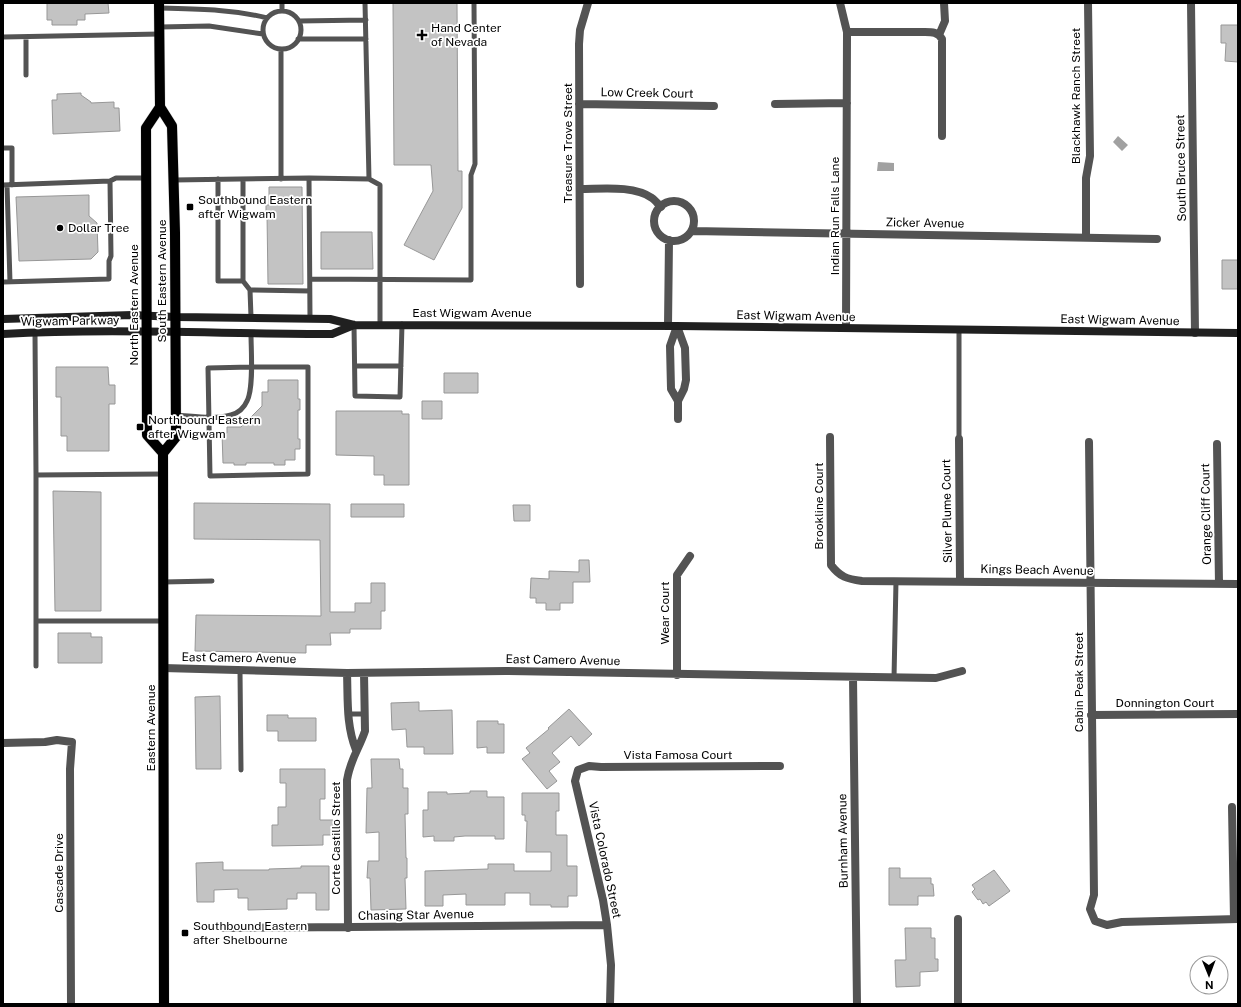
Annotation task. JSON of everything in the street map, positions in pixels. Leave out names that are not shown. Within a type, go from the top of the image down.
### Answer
[{"type":"main road","points":[[159,6],[160,107]]},
{"type":"main road","name":"North Eastern Avenue","points":[[160,107],[146,128],[147,435],[163,453]]},
{"type":"main road","name":"South Eastern Avenue","points":[[160,107],[172,126],[176,317],[176,437],[163,453]]},
{"type":"main road","name":"Wigwam Parkway","points":[[3,319],[132,315],[162,317]]},
{"type":"main road","name":"East Wigwam Avenue","points":[[162,317],[310,318],[330,319],[354,325],[677,326],[1238,333]]},
{"type":"main road","name":"East Wigwam Avenue","points":[[162,332],[332,334],[354,325]]},
{"type":"main road","name":"Wigwam Parkway","points":[[3,334],[162,332]]},
{"type":"main road","name":"Eastern Avenue","points":[[163,453],[164,1004]]},
{"type":"street","name":"Treasure Trove Street","points":[[580,284],[580,30],[588,3]]},
{"type":"street","name":"Indian Run Falls Lane","points":[[840,3],[847,32],[846,328]]},
{"type":"street","points":[[939,35],[944,21],[944,3]]},
{"type":"street","name":"Blackhawk Ranch Street","points":[[1086,237],[1086,178],[1090,156],[1088,3]]},
{"type":"street","name":"South Bruce Street","points":[[1191,3],[1194,332]]},
{"type":"street","points":[[847,32],[934,32],[939,35],[942,39],[942,136]]},
{"type":"street","points":[[775,104],[847,103]]},
{"type":"street","name":"Low Creek Court","points":[[580,104],[714,106]]},
{"type":"street","points":[[580,189],[627,190],[642,193],[652,198],[661,207]]},
{"type":"street","points":[[672,202],[678,202],[689,208],[694,219],[692,231],[683,239],[678,241],[669,240],[660,235],[656,230],[655,218],[661,207],[672,202]]},
{"type":"street","name":"Zicker Avenue","points":[[692,231],[1157,239]]},
{"type":"street","points":[[668,326],[669,240]]},
{"type":"street","points":[[677,326],[670,346],[671,389],[678,401]]},
{"type":"street","points":[[677,326],[685,348],[686,380],[684,390],[678,401],[678,419]]},
{"type":"street","name":"Brookline Court","points":[[830,437],[831,565],[837,573]]},
{"type":"street","name":"Silver Plume Court","points":[[959,439],[960,582]]},
{"type":"street","name":"Cabin Peak Street","points":[[1089,442],[1094,895],[1090,909],[1095,921],[1107,925],[1122,922],[1236,919]]},
{"type":"street","name":"Orange Cliff Court","points":[[1217,444],[1219,584]]},
{"type":"street","name":"Wear Court","points":[[677,674],[677,575],[690,556]]},
{"type":"street","name":"Kings Beach Avenue","points":[[837,573],[847,579],[862,581],[1238,584]]},
{"type":"street","name":"East Camero Avenue","points":[[163,668],[348,673],[505,671],[894,678],[936,678],[962,671]]},
{"type":"street","name":"Corte Castillo Street","points":[[348,928],[347,780],[348,770],[365,731],[364,672]]},
{"type":"street","points":[[348,673],[348,714],[350,733],[356,750]]},
{"type":"street","name":"Burnham Avenue","points":[[853,677],[857,1004]]},
{"type":"street","name":"Donnington Court","points":[[1091,715],[1238,714]]},
{"type":"street","name":"Cascade Drive","points":[[3,743],[45,742],[57,740],[72,742],[70,769],[71,1004]]},
{"type":"street","name":"Vista Famosa Court","points":[[578,770],[589,766],[780,766]]},
{"type":"street","name":"Vista Colorado Street","points":[[578,770],[575,781],[603,900],[607,925],[611,965],[610,1004]]},
{"type":"street","points":[[1232,808],[1236,919]]},
{"type":"street","points":[[958,919],[958,1004]]},
{"type":"street","name":"Chasing Star Avenue","points":[[224,928],[607,925]]},
{"type":"lane","points":[[282,3],[282,11]]},
{"type":"lane","points":[[365,3],[369,178]]},
{"type":"lane","points":[[310,279],[471,280],[471,175],[475,164],[474,3]]},
{"type":"lane","points":[[159,6],[250,14],[267,18]]},
{"type":"lane","points":[[282,11],[291,13],[299,21],[301,32],[298,39],[292,46],[281,49],[268,44],[263,34],[264,24],[267,18],[274,12],[282,11]]},
{"type":"lane","points":[[299,21],[366,20]]},
{"type":"lane","points":[[3,37],[160,31],[209,26],[263,34]]},
{"type":"lane","points":[[26,37],[26,75]]},
{"type":"lane","points":[[298,39],[366,39]]},
{"type":"lane","points":[[281,49],[281,179]]},
{"type":"lane","points":[[3,148],[12,148],[7,185],[10,282]]},
{"type":"lane","points":[[7,185],[110,181],[116,178],[146,178]]},
{"type":"lane","points":[[309,178],[310,318]]},
{"type":"lane","points":[[174,180],[369,178],[380,185],[380,325]]},
{"type":"lane","points":[[218,179],[218,281],[243,281]]},
{"type":"lane","points":[[243,179],[243,281],[250,290],[251,317]]},
{"type":"lane","points":[[3,282],[109,279],[109,261],[111,256],[110,181]]},
{"type":"lane","points":[[250,290],[310,291]]},
{"type":"lane","points":[[354,325],[355,396],[400,397],[402,324]]},
{"type":"lane","points":[[959,330],[959,439]]},
{"type":"lane","points":[[34,333],[36,666]]},
{"type":"lane","points":[[176,415],[209,417],[223,416],[232,414],[242,409],[248,401],[250,391],[251,334]]},
{"type":"lane","points":[[354,366],[401,366]]},
{"type":"lane","points":[[251,367],[308,367],[308,474],[210,476],[208,368],[251,367]]},
{"type":"lane","points":[[36,475],[163,474]]},
{"type":"lane","points":[[163,582],[212,581]]},
{"type":"lane","points":[[894,678],[896,581]]},
{"type":"lane","points":[[36,621],[164,621]]},
{"type":"lane","points":[[240,670],[241,770]]},
{"type":"lane","points":[[348,714],[364,714]]},
{"type":"shaded area","points":[[1118,136],[1128,145],[1122,151],[1113,142]]},
{"type":"shaded area","points":[[878,162],[894,163],[894,171],[877,171]]},
{"type":"building","points":[[47,3],[108,3],[109,13],[85,14],[85,20],[77,20],[77,25],[52,25],[52,20],[47,20]]},
{"type":"building","points":[[393,3],[457,3],[458,171],[462,171],[462,208],[434,260],[404,245],[433,191],[431,165],[394,165]]},
{"type":"building","points":[[1221,25],[1238,25],[1238,62],[1225,61],[1226,43],[1221,43]]},
{"type":"building","points":[[81,93],[81,95],[91,103],[114,102],[114,108],[119,108],[120,131],[53,134],[52,100],[57,100],[57,94]]},
{"type":"building","points":[[269,187],[302,187],[303,284],[268,284],[266,205],[269,205]]},
{"type":"building","points":[[89,195],[89,216],[97,223],[98,252],[91,259],[19,261],[16,197]]},
{"type":"building","points":[[321,232],[372,232],[373,269],[321,269]]},
{"type":"building","points":[[1222,260],[1238,260],[1238,289],[1222,289]]},
{"type":"building","points":[[56,367],[108,367],[109,385],[115,385],[115,404],[109,404],[109,451],[67,451],[67,436],[61,436],[61,397],[56,397]]},
{"type":"building","points":[[444,373],[478,373],[478,393],[444,393]]},
{"type":"building","points":[[268,380],[298,380],[298,399],[300,399],[300,410],[298,410],[298,439],[300,439],[300,449],[295,449],[295,460],[285,460],[285,465],[274,465],[274,463],[246,463],[246,465],[234,465],[234,463],[223,463],[222,433],[227,433],[227,427],[241,427],[262,406],[262,392],[268,392]]},
{"type":"building","points":[[422,401],[442,401],[442,419],[422,419]]},
{"type":"building","points":[[336,411],[402,411],[402,414],[409,414],[409,485],[384,485],[384,475],[374,475],[374,456],[336,455]]},
{"type":"building","points":[[53,491],[101,492],[101,611],[55,611]]},
{"type":"building","points":[[194,503],[330,504],[330,612],[355,612],[355,603],[371,603],[371,583],[385,583],[385,611],[381,611],[381,629],[350,629],[350,633],[330,633],[331,645],[306,645],[306,653],[195,651],[196,615],[321,616],[320,540],[194,539]]},
{"type":"building","points":[[351,504],[404,504],[404,517],[351,517]]},
{"type":"building","points":[[513,505],[530,505],[530,521],[514,521]]},
{"type":"building","points":[[579,560],[589,560],[590,582],[573,582],[573,603],[560,603],[560,610],[546,610],[546,603],[536,603],[536,598],[530,598],[531,578],[549,579],[549,571],[579,572]]},
{"type":"building","points":[[58,633],[91,633],[91,637],[102,637],[102,663],[58,663]]},
{"type":"building","points":[[220,696],[221,769],[196,769],[195,697]]},
{"type":"building","points":[[419,702],[419,711],[452,710],[453,754],[424,754],[424,747],[407,747],[406,729],[392,730],[391,703]]},
{"type":"building","points":[[569,709],[592,734],[579,746],[571,736],[552,753],[560,762],[549,771],[557,781],[547,789],[522,759],[530,753],[526,748],[549,729],[548,728]]},
{"type":"building","points":[[267,715],[288,715],[288,718],[316,718],[316,741],[278,741],[278,731],[267,731]]},
{"type":"building","points":[[477,721],[498,721],[498,724],[504,724],[504,753],[487,753],[487,747],[477,748]]},
{"type":"building","points":[[371,759],[399,759],[400,769],[403,769],[403,788],[408,788],[408,814],[405,814],[407,858],[407,878],[405,878],[406,909],[371,910],[370,878],[367,878],[368,861],[379,861],[379,832],[366,833],[367,788],[372,788]]},
{"type":"building","points":[[280,769],[325,769],[325,799],[320,799],[320,820],[333,820],[333,835],[323,835],[323,845],[272,846],[272,825],[278,825],[278,807],[286,807],[286,783],[280,783]]},
{"type":"building","points":[[470,791],[487,791],[487,797],[504,797],[504,839],[495,839],[495,836],[465,836],[454,837],[454,841],[434,841],[434,836],[423,837],[423,810],[428,810],[428,792],[447,792],[447,794],[470,793]]},
{"type":"building","points":[[522,793],[559,793],[559,811],[556,811],[556,835],[567,835],[567,866],[577,866],[577,896],[568,896],[568,907],[530,905],[530,893],[505,893],[505,905],[466,905],[466,894],[443,895],[443,906],[425,906],[425,871],[488,869],[488,864],[514,864],[514,871],[551,871],[551,852],[526,852],[527,821],[525,821],[525,815],[522,815]]},
{"type":"building","points":[[223,862],[223,870],[269,870],[301,868],[301,866],[329,866],[329,910],[316,910],[316,893],[297,893],[297,899],[287,899],[287,909],[248,910],[248,898],[238,898],[238,889],[214,890],[214,902],[197,902],[196,863]]},
{"type":"building","points":[[889,868],[900,868],[900,878],[931,878],[934,896],[918,896],[918,905],[889,905]]},
{"type":"building","points":[[994,870],[1010,891],[989,906],[986,902],[983,904],[980,899],[978,900],[972,892],[975,889],[972,885]]},
{"type":"building","points":[[905,928],[931,928],[931,938],[935,938],[935,959],[938,959],[938,971],[920,972],[920,986],[896,987],[895,960],[906,960]]},
{"type":"place","name":"Hand Center of Nevada","points":[[422,35]]},
{"type":"place","name":"Southbound Eastern after Wigwam","points":[[190,207]]},
{"type":"place","name":"Dollar Tree","points":[[60,228]]},
{"type":"place","name":"Northbound Eastern after Wigwam","points":[[140,427]]},
{"type":"place","name":"Southbound Eastern after Shelbourne","points":[[185,933]]}]
